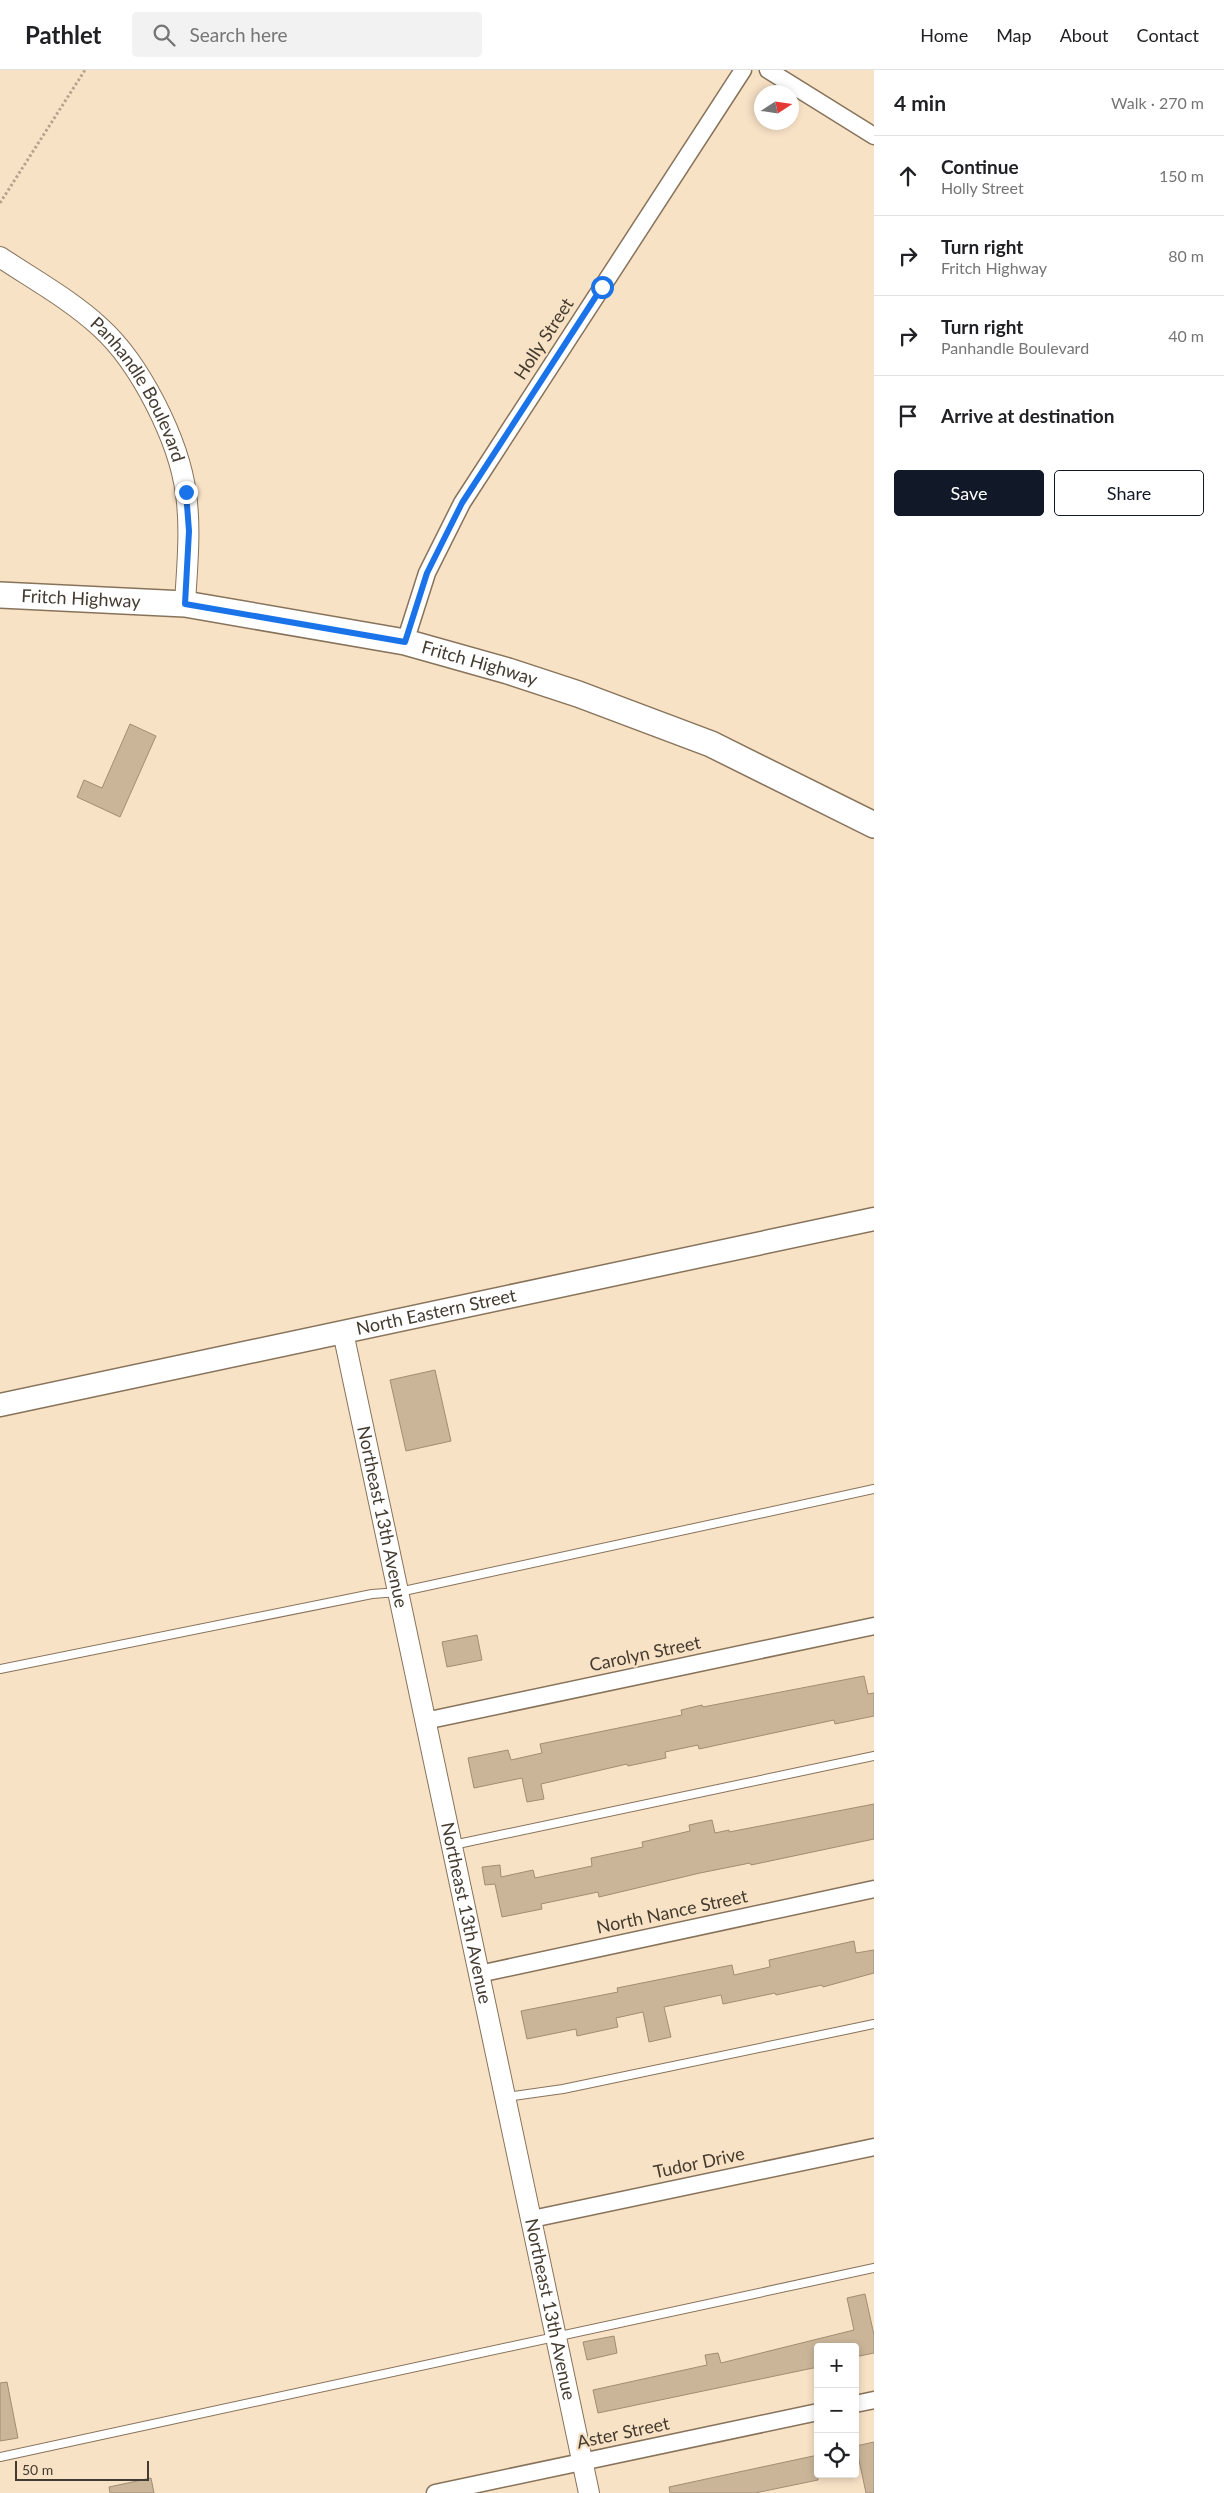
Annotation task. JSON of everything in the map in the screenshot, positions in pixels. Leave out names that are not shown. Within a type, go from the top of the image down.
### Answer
[{"type":"main road","name":"Fritch Highway","points":[[0,596],[185,604],[405,642],[534,680],[711,744],[874,825]]},
{"type":"main road","name":"North Eastern Street","points":[[0,1405],[874,1219]]},
{"type":"street","name":"Holly Street","points":[[405,642],[427,573],[462,503],[743,70]]},
{"type":"street","points":[[768,70],[874,136]]},
{"type":"street","name":"Panhandle Boulevard","points":[[0,257],[100,326],[126,354],[156,406],[171,438],[186,492],[189,531],[185,604]]},
{"type":"street","name":"Northeast 13th Avenue","points":[[343,1332],[589,2493]]},
{"type":"street","name":"Carolyn Street","points":[[425,1721],[874,1626]]},
{"type":"street","name":"North Nance Street","points":[[479,1974],[874,1889]]},
{"type":"street","name":"Tudor Drive","points":[[532,2219],[874,2147]]},
{"type":"street","points":[[859,2403],[874,2400]]},
{"type":"street","name":"Aster Street","points":[[436,2493],[814,2413]]},
{"type":"lane","points":[[0,1669],[372,1594],[399,1592],[874,1488]]},
{"type":"lane","points":[[452,1846],[874,1756]]},
{"type":"lane","points":[[506,2097],[563,2089],[874,2024]]},
{"type":"lane","points":[[0,2457],[874,2268]]},
{"type":"path","points":[[0,204],[85,70]]},
{"type":"building","points":[[130,724],[156,736],[120,817],[77,797],[84,780],[102,788]]},
{"type":"building","points":[[435,1370],[451,1441],[406,1451],[390,1380]]},
{"type":"building","points":[[477,1635],[482,1660],[447,1667],[442,1642]]},
{"type":"building","points":[[864,1676],[868,1694],[874,1693],[874,1716],[835,1724],[834,1720],[699,1749],[698,1745],[665,1752],[666,1758],[628,1766],[627,1764],[541,1784],[544,1799],[527,1802],[522,1778],[474,1788],[468,1758],[508,1750],[511,1760],[542,1753],[540,1744],[682,1715],[681,1710],[702,1705],[703,1707]]},
{"type":"building","points":[[874,1804],[874,1839],[751,1865],[750,1863],[700,1873],[599,1897],[598,1892],[541,1904],[542,1909],[502,1917],[495,1884],[485,1885],[482,1867],[500,1865],[501,1877],[533,1870],[535,1878],[592,1866],[591,1858],[643,1847],[642,1842],[690,1831],[689,1825],[712,1820],[715,1833],[729,1830],[729,1832]]},
{"type":"building","points":[[854,1941],[856,1953],[874,1950],[874,1973],[823,1987],[822,1985],[723,2004],[721,1995],[664,2007],[671,2037],[649,2042],[643,2012],[616,2018],[618,2027],[577,2036],[576,2029],[527,2039],[521,2011],[618,1992],[617,1988],[732,1965],[734,1975],[770,1967],[769,1960]]},
{"type":"building","points":[[865,2294],[874,2335],[874,2353],[859,2356],[859,2343],[814,2343],[814,2368],[598,2413],[593,2390],[707,2365],[705,2355],[718,2353],[721,2363],[854,2330],[847,2298]]},
{"type":"building","points":[[614,2336],[617,2353],[587,2360],[583,2342]]},
{"type":"building","points":[[7,2382],[18,2438],[0,2441],[0,2383]]},
{"type":"building","points":[[874,2442],[874,2493],[866,2493],[859,2460],[859,2445]]},
{"type":"building","points":[[814,2456],[814,2478],[818,2478],[818,2480],[755,2493],[670,2493],[669,2487]]},
{"type":"building","points":[[151,2478],[154,2493],[110,2493],[109,2487]]},
{"type":"route","points":[[186,492],[189,531],[185,604],[301,622],[405,642],[416,602],[427,573],[441,541],[462,503],[602,287]]}]
